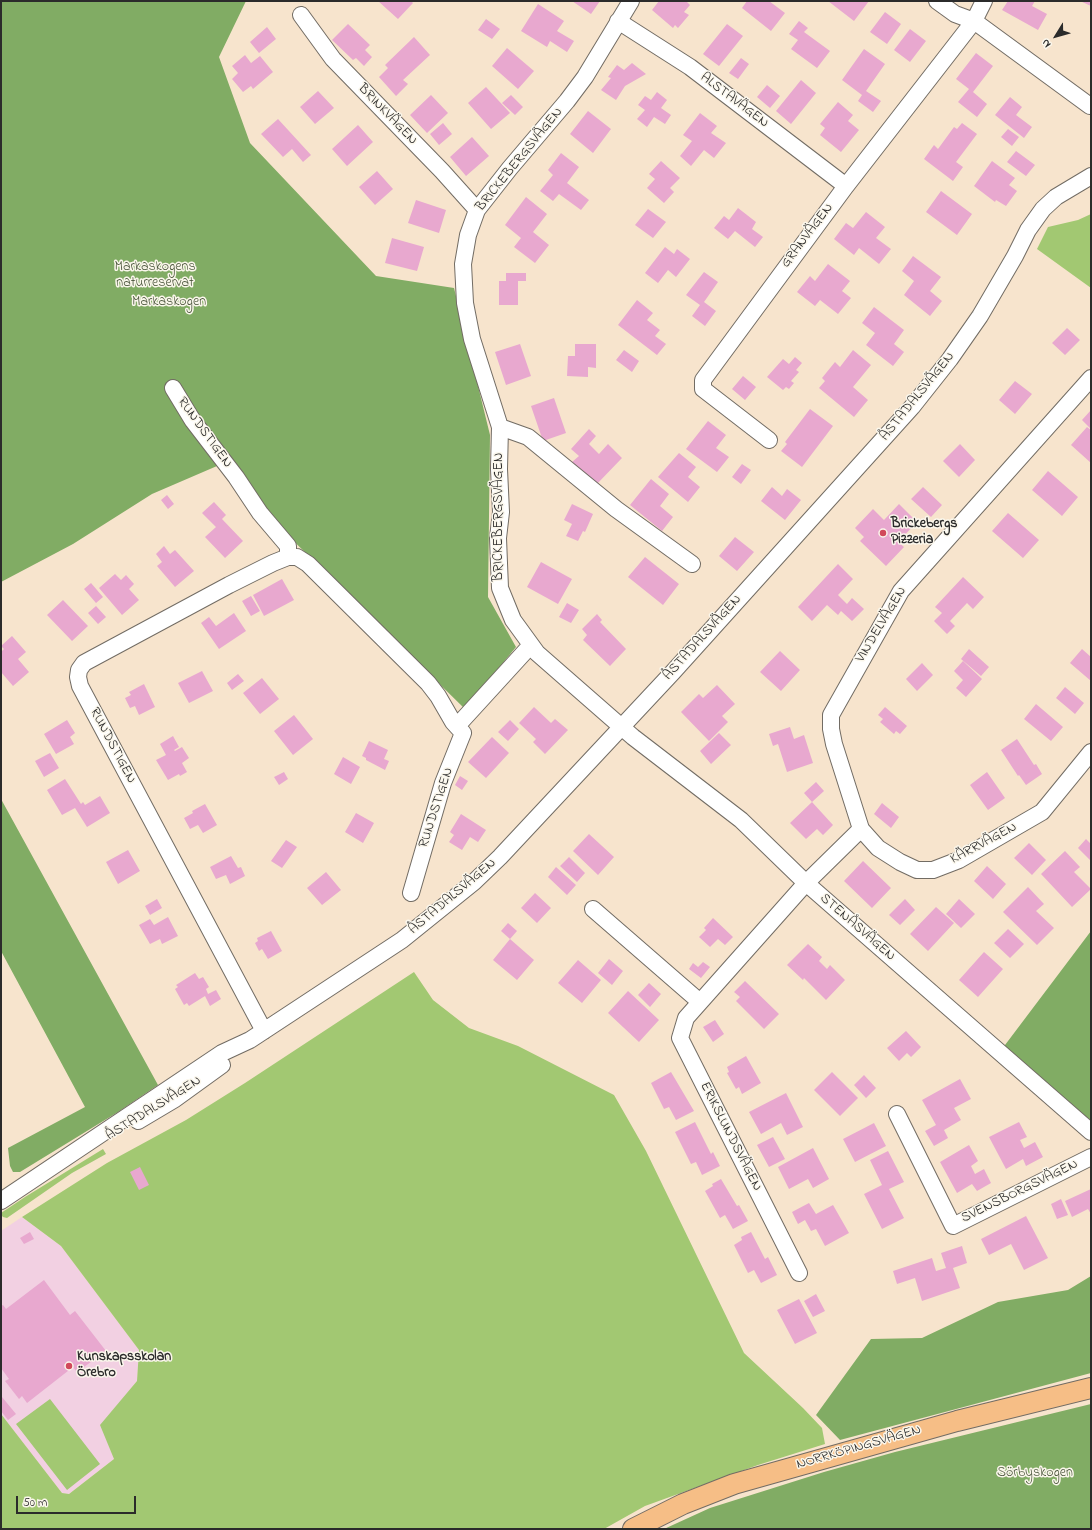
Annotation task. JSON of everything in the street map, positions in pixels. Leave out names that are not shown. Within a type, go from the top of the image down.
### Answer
[{"type":"main road","name":"NORRKÖPINGSVÄGEN","points":[[633,1529],[682,1504],[734,1484],[957,1420],[1091,1388]]},
{"type":"street","name":"BRICKEBERGSVÄGEN","points":[[620,727],[537,653],[513,620],[500,588],[498,538],[501,512],[499,469],[500,427],[472,339],[465,303],[464,264],[468,235],[477,210],[510,168],[567,102],[592,65],[631,1]]},
{"type":"street","points":[[937,1],[955,14],[974,21],[1091,106]]},
{"type":"street","name":"GRANVÄGEN","points":[[769,440],[703,389],[703,380],[846,186],[974,21],[984,1]]},
{"type":"street","name":"BRINKVÄGEN","points":[[301,15],[333,59],[442,171],[477,210]]},
{"type":"street","name":"ALSTAVÄGEN","points":[[618,21],[690,68],[846,186]]},
{"type":"street","name":"ÅSTADALSVÄGEN","points":[[1,1202],[99,1134],[222,1053],[264,1032],[402,940],[474,882],[500,857],[673,672],[912,407],[950,359],[980,316],[1015,256],[1028,230],[1043,209],[1056,197],[1091,176]]},
{"type":"street","name":"VINDELVÄGEN","points":[[861,829],[834,744],[831,730],[831,715],[900,591],[1091,378]]},
{"type":"street","name":"RUNDSTIGEN","points":[[173,388],[193,421],[236,477],[260,513],[288,546],[288,557]]},
{"type":"street","points":[[500,427],[528,437],[616,509],[692,564]]},
{"type":"street","name":"RUNDSTIGEN","points":[[264,1032],[80,686],[78,677],[79,670],[84,663],[229,585],[288,557],[297,557],[308,564],[428,683],[462,733],[443,783],[410,893]]},
{"type":"street","points":[[457,726],[531,645]]},
{"type":"street","name":"STENÅSVÄGEN","points":[[620,727],[741,820],[806,883],[1091,1132]]},
{"type":"street","name":"KÄRRVÄGEN","points":[[861,829],[878,848],[900,862],[917,870],[933,870],[959,860],[1042,812],[1091,752]]},
{"type":"street","points":[[806,883],[861,829]]},
{"type":"street","name":"ERIKSLUNDSVÄGEN","points":[[799,1274],[680,1038],[686,1018],[806,883]]},
{"type":"street","points":[[593,909],[700,1002]]},
{"type":"street","name":"SVENSBORGSVÄGEN","points":[[897,1114],[954,1226],[1091,1157]]},
{"type":"shaded area","name":"Kunskapsskolan Örebro","points":[[22,1217],[61,1246],[139,1350],[137,1381],[101,1425],[114,1459],[69,1494],[62,1493],[1,1414],[1,1231]]},
{"type":"green space","name":"Markaskogen","points":[[1,1],[246,1],[219,57],[250,143],[376,276],[454,288],[490,435],[488,597],[516,647],[465,709],[217,466],[152,494],[73,544],[1,582]]},
{"type":"green space","points":[[1091,214],[1091,288],[1037,249],[1048,227],[1078,220]]},
{"type":"green space","points":[[1,799],[158,1085],[118,1112],[20,1172],[13,1172],[10,1166],[8,1148],[85,1107],[1,951]]},
{"type":"green space","points":[[1091,931],[1091,1124],[1002,1049]]},
{"type":"green space","points":[[414,972],[433,1000],[469,1028],[518,1046],[614,1095],[646,1151],[744,1353],[803,1408],[822,1428],[825,1444],[758,1465],[645,1506],[604,1529],[1,1529],[1,1414],[62,1493],[69,1494],[114,1459],[100,1425],[137,1381],[139,1350],[61,1246],[22,1217],[107,1163],[186,1120]]},
{"type":"green space","points":[[103,1149],[106,1154],[72,1173],[7,1218],[1,1215],[1,1213],[25,1197]]},
{"type":"green space","points":[[1091,1276],[1091,1373],[840,1440],[816,1415],[871,1339],[922,1338],[998,1302],[1068,1290]]},
{"type":"green space","points":[[50,1399],[100,1464],[67,1490],[16,1424]]},
{"type":"green space","name":"Sörbyskogen","points":[[1091,1404],[1091,1529],[664,1529],[710,1508],[824,1472],[895,1452]]},
{"type":"building","points":[[378,1],[411,1],[413,3],[398,19]]},
{"type":"building","points":[[572,1],[600,1],[591,14]]},
{"type":"building","points":[[659,1],[686,1],[690,5],[684,12],[689,15],[678,28],[675,25],[673,28],[652,10]]},
{"type":"building","points":[[747,1],[769,1],[785,13],[771,31],[742,8]]},
{"type":"building","points":[[828,1],[869,1],[854,21]]},
{"type":"building","points":[[1008,1],[1035,1],[1032,6],[1047,14],[1038,30],[1002,10]]},
{"type":"building","points":[[1080,1],[1091,1],[1091,6]]},
{"type":"building","points":[[538,4],[564,21],[557,31],[574,41],[567,52],[550,41],[547,47],[521,31]]},
{"type":"building","points":[[885,12],[901,24],[887,44],[870,32]]},
{"type":"building","points":[[486,19],[500,29],[492,39],[478,30]]},
{"type":"building","points":[[799,21],[808,28],[804,32],[830,51],[817,68],[791,49],[798,40],[789,34]]},
{"type":"building","points":[[348,24],[370,45],[365,50],[372,57],[364,66],[356,58],[353,60],[332,40]]},
{"type":"building","points":[[727,24],[743,36],[719,66],[703,54]]},
{"type":"building","points":[[267,27],[276,39],[259,53],[250,42]]},
{"type":"building","points":[[910,29],[926,41],[910,62],[894,50]]},
{"type":"building","points":[[414,37],[430,55],[403,80],[408,84],[396,96],[379,77],[388,68],[385,65]]},
{"type":"building","points":[[507,48],[534,71],[518,89],[492,66]]},
{"type":"building","points":[[864,49],[885,64],[866,91],[881,101],[873,112],[858,101],[862,95],[842,80]]},
{"type":"building","points":[[976,53],[993,66],[973,92],[987,104],[977,117],[958,102],[969,89],[956,79]]},
{"type":"building","points":[[245,55],[251,63],[260,56],[273,72],[253,89],[251,86],[243,92],[232,79],[238,73],[232,66]]},
{"type":"building","points":[[741,58],[749,64],[738,79],[729,73]]},
{"type":"building","points":[[632,63],[646,74],[625,86],[616,100],[601,90],[611,78],[608,77],[617,65],[624,70]]},
{"type":"building","points":[[801,80],[816,93],[791,124],[776,111]]},
{"type":"building","points":[[767,85],[780,96],[770,108],[757,97]]},
{"type":"building","points":[[486,87],[510,113],[491,129],[468,103]]},
{"type":"building","points":[[318,91],[334,108],[315,124],[300,107]]},
{"type":"building","points":[[657,92],[667,100],[661,108],[671,115],[665,124],[654,117],[647,127],[637,119],[645,110],[638,105],[645,96],[651,100]]},
{"type":"building","points":[[431,95],[448,113],[427,133],[410,115]]},
{"type":"building","points":[[511,95],[523,107],[515,115],[502,103]]},
{"type":"building","points":[[1010,97],[1022,107],[1016,115],[1032,127],[1024,138],[995,115]]},
{"type":"building","points":[[838,102],[853,115],[848,121],[859,130],[841,152],[820,135],[825,128],[820,124]]},
{"type":"building","points":[[588,111],[611,129],[593,153],[570,134]]},
{"type":"building","points":[[700,113],[717,126],[711,133],[726,143],[714,158],[704,150],[691,166],[680,156],[692,141],[683,135]]},
{"type":"building","points":[[278,119],[311,155],[303,162],[292,149],[283,157],[261,134]]},
{"type":"building","points":[[443,123],[452,134],[439,145],[430,134]]},
{"type":"building","points":[[962,123],[977,134],[956,162],[963,167],[953,181],[924,159],[934,145],[938,149],[954,127],[957,129]]},
{"type":"building","points":[[358,125],[373,142],[347,166],[332,149]]},
{"type":"building","points":[[1008,129],[1019,137],[1012,146],[1001,137]]},
{"type":"building","points":[[472,137],[489,156],[466,176],[450,157]]},
{"type":"building","points":[[1016,151],[1035,165],[1026,176],[1007,162]]},
{"type":"building","points":[[561,153],[579,167],[567,183],[589,200],[581,210],[559,194],[553,201],[540,191],[553,175],[548,170]]},
{"type":"building","points":[[661,161],[680,178],[670,188],[674,192],[664,203],[647,188],[655,179],[649,174]]},
{"type":"building","points":[[992,161],[1015,178],[1009,185],[1017,191],[1006,206],[996,200],[995,202],[974,186]]},
{"type":"building","points":[[377,171],[393,189],[375,205],[359,187]]},
{"type":"building","points":[[941,191],[972,214],[957,235],[926,212]]},
{"type":"building","points":[[526,197],[547,214],[533,232],[549,245],[535,263],[514,247],[521,238],[505,225]]},
{"type":"building","points":[[416,200],[446,210],[439,233],[408,223]]},
{"type":"building","points":[[738,208],[756,222],[752,229],[763,237],[755,247],[735,231],[728,239],[714,228],[724,216],[729,220]]},
{"type":"building","points":[[648,209],[666,222],[653,238],[635,225]]},
{"type":"building","points":[[866,212],[885,227],[876,238],[891,249],[879,264],[859,248],[854,255],[834,239],[846,223],[853,228]]},
{"type":"building","points":[[392,238],[424,247],[417,271],[385,263]]},
{"type":"building","points":[[665,247],[674,254],[677,249],[690,259],[676,277],[668,270],[658,283],[645,273]]},
{"type":"building","points":[[913,256],[941,277],[930,291],[942,301],[930,316],[904,295],[914,281],[902,271]]},
{"type":"building","points":[[828,264],[850,281],[842,291],[851,298],[838,314],[820,300],[815,306],[797,292],[810,276],[815,281]]},
{"type":"building","points":[[704,272],[718,282],[704,302],[716,311],[705,326],[692,316],[700,305],[686,295]]},
{"type":"building","points":[[506,273],[526,273],[526,281],[518,281],[518,305],[499,305],[499,281],[506,281]]},
{"type":"building","points":[[637,300],[653,313],[647,320],[660,330],[655,336],[666,344],[657,355],[618,325]]},
{"type":"building","points":[[874,307],[904,330],[894,344],[904,352],[893,366],[866,345],[875,333],[862,323]]},
{"type":"building","points":[[1067,328],[1080,340],[1065,355],[1052,343]]},
{"type":"building","points":[[520,344],[531,376],[506,385],[495,352]]},
{"type":"building","points":[[575,344],[596,344],[596,368],[588,367],[588,377],[567,376],[568,356],[575,356]]},
{"type":"building","points":[[624,350],[639,361],[632,372],[616,360]]},
{"type":"building","points":[[853,350],[871,365],[853,387],[868,400],[854,417],[819,388],[825,381],[822,378],[835,362],[840,367]]},
{"type":"building","points":[[795,357],[802,363],[796,370],[799,372],[791,381],[794,383],[789,389],[786,387],[783,390],[767,377],[783,359],[789,364]]},
{"type":"building","points":[[743,376],[756,387],[745,400],[732,389]]},
{"type":"building","points":[[1015,381],[1032,394],[1015,414],[999,400]]},
{"type":"building","points":[[554,398],[566,433],[543,441],[531,406]]},
{"type":"building","points":[[810,409],[833,426],[802,467],[781,451],[787,444],[785,442]]},
{"type":"building","points":[[1091,410],[1091,429],[1082,420]]},
{"type":"building","points":[[708,421],[726,435],[716,448],[729,457],[717,472],[686,449]]},
{"type":"building","points":[[1087,427],[1091,430],[1091,463],[1071,445]]},
{"type":"building","points":[[589,429],[596,436],[589,444],[599,454],[608,444],[622,458],[596,485],[572,462],[579,456],[571,449]]},
{"type":"building","points":[[960,444],[975,460],[959,477],[943,461]]},
{"type":"building","points":[[679,453],[696,467],[688,477],[700,487],[688,502],[658,477]]},
{"type":"building","points":[[742,464],[751,470],[741,484],[732,477]]},
{"type":"building","points":[[1048,471],[1078,497],[1062,516],[1032,490]]},
{"type":"building","points":[[651,479],[669,494],[660,506],[673,517],[662,531],[630,505]]},
{"type":"building","points":[[772,487],[782,496],[787,489],[801,500],[785,520],[761,501]]},
{"type":"building","points":[[923,487],[942,505],[931,517],[911,499]]},
{"type":"building","points":[[167,495],[174,504],[168,509],[161,500]]},
{"type":"building","points":[[214,502],[226,515],[222,519],[243,541],[225,558],[205,537],[216,527],[202,513]]},
{"type":"building","points":[[572,504],[593,514],[585,532],[583,531],[578,541],[566,536],[572,524],[564,520]]},
{"type":"building","name":"Brickebergs Pizzeria","points":[[899,504],[917,522],[898,542],[904,547],[886,566],[860,541],[864,537],[855,528],[873,509],[884,520]]},
{"type":"building","points":[[1008,513],[1039,540],[1023,558],[992,531]]},
{"type":"building","points":[[735,537],[754,552],[737,571],[719,556]]},
{"type":"building","points":[[164,546],[170,554],[175,550],[194,571],[175,587],[157,566],[162,562],[156,554]]},
{"type":"building","points":[[645,557],[679,584],[663,605],[628,577]]},
{"type":"building","points":[[541,562],[572,579],[558,604],[527,587]]},
{"type":"building","points":[[838,564],[853,579],[838,595],[847,604],[852,598],[864,609],[852,621],[841,611],[838,615],[827,605],[812,621],[798,607]]},
{"type":"building","points":[[115,574],[121,580],[126,575],[134,584],[129,589],[139,600],[122,615],[99,588]]},
{"type":"building","points":[[963,577],[984,597],[973,609],[967,603],[950,621],[955,626],[947,634],[934,621],[942,613],[935,607]]},
{"type":"building","points":[[282,579],[294,600],[264,616],[253,595]]},
{"type":"building","points":[[91,583],[103,597],[96,603],[84,589]]},
{"type":"building","points":[[251,596],[260,611],[251,616],[242,601]]},
{"type":"building","points":[[63,600],[88,626],[72,641],[47,615]]},
{"type":"building","points":[[567,603],[579,610],[571,623],[559,617]]},
{"type":"building","points":[[96,606],[106,617],[98,624],[88,613]]},
{"type":"building","points":[[234,613],[246,631],[219,649],[201,623],[209,617],[216,626]]},
{"type":"building","points":[[597,614],[602,620],[600,622],[626,649],[610,666],[583,640],[587,635],[582,629]]},
{"type":"building","points":[[12,636],[26,652],[18,659],[29,672],[13,686],[1,672],[1,652],[4,649],[1,646]]},
{"type":"building","points":[[969,649],[989,667],[981,676],[961,659]]},
{"type":"building","points":[[1082,649],[1091,657],[1091,681],[1070,663]]},
{"type":"building","points":[[780,651],[800,670],[781,691],[760,672]]},
{"type":"building","points":[[963,661],[982,679],[966,697],[956,688],[963,680],[954,671]]},
{"type":"building","points":[[922,663],[933,675],[917,691],[906,679]]},
{"type":"building","points":[[202,671],[213,691],[189,703],[178,683]]},
{"type":"building","points":[[238,674],[244,681],[232,690],[227,683]]},
{"type":"building","points":[[262,678],[279,699],[260,714],[243,693]]},
{"type":"building","points":[[144,684],[155,707],[139,715],[135,706],[130,708],[125,698],[131,695],[129,692]]},
{"type":"building","points":[[717,685],[735,704],[722,716],[728,722],[709,741],[681,712],[699,694],[703,698]]},
{"type":"building","points":[[1065,687],[1084,703],[1075,714],[1056,698]]},
{"type":"building","points":[[1036,704],[1063,727],[1051,741],[1024,719]]},
{"type":"building","points":[[534,707],[551,723],[555,719],[568,730],[545,754],[533,742],[536,739],[519,723]]},
{"type":"building","points":[[885,707],[907,726],[900,734],[896,731],[894,734],[880,722],[883,719],[878,715]]},
{"type":"building","points":[[294,715],[313,739],[293,755],[274,731]]},
{"type":"building","points":[[67,720],[75,733],[70,737],[74,744],[56,754],[44,734]]},
{"type":"building","points":[[510,720],[519,729],[508,741],[498,732]]},
{"type":"building","points":[[790,727],[794,739],[804,735],[813,763],[787,772],[778,744],[773,746],[769,734]]},
{"type":"building","points":[[719,733],[731,745],[711,764],[700,751]]},
{"type":"building","points":[[173,736],[179,747],[174,750],[175,751],[182,747],[189,758],[182,763],[187,772],[180,776],[179,774],[168,780],[156,760],[166,755],[160,744]]},
{"type":"building","points":[[492,737],[509,753],[486,778],[468,762]]},
{"type":"building","points":[[1017,739],[1034,765],[1036,764],[1042,774],[1026,785],[1019,775],[1018,776],[1001,750]]},
{"type":"building","points":[[369,741],[388,750],[384,759],[389,761],[385,770],[366,760],[366,758],[362,756]]},
{"type":"building","points":[[50,753],[59,768],[44,777],[35,761]]},
{"type":"building","points":[[343,757],[360,767],[351,784],[334,774]]},
{"type":"building","points":[[284,772],[288,779],[279,785],[274,777]]},
{"type":"building","points":[[987,772],[1005,798],[988,810],[970,785]]},
{"type":"building","points":[[460,776],[468,781],[462,790],[455,785]]},
{"type":"building","points":[[65,779],[81,804],[83,802],[85,805],[100,796],[110,813],[87,827],[75,808],[62,815],[47,790]]},
{"type":"building","points":[[816,782],[824,791],[812,802],[804,793]]},
{"type":"building","points":[[812,802],[833,825],[823,835],[817,829],[806,839],[790,823]]},
{"type":"building","points":[[882,803],[899,817],[891,828],[874,814]]},
{"type":"building","points":[[205,804],[217,825],[203,833],[198,825],[190,829],[184,818],[193,813],[192,811]]},
{"type":"building","points":[[356,813],[374,823],[363,843],[345,832]]},
{"type":"building","points":[[461,814],[486,830],[478,842],[470,837],[462,850],[449,842],[454,835],[450,832]]},
{"type":"building","points":[[589,834],[614,857],[598,875],[573,851]]},
{"type":"building","points":[[1086,839],[1091,844],[1091,861],[1078,848]]},
{"type":"building","points":[[286,840],[297,847],[282,868],[271,861]]},
{"type":"building","points":[[1029,843],[1046,860],[1032,875],[1014,858]]},
{"type":"building","points":[[128,850],[140,871],[118,884],[106,862]]},
{"type":"building","points":[[1065,851],[1080,867],[1074,872],[1091,889],[1072,907],[1041,874]]},
{"type":"building","points":[[231,856],[238,868],[241,867],[245,876],[230,884],[226,875],[216,879],[210,867]]},
{"type":"building","points":[[569,857],[585,873],[577,882],[560,866]]},
{"type":"building","points":[[863,861],[891,888],[872,908],[844,881]]},
{"type":"building","points":[[987,866],[1006,884],[993,899],[974,881]]},
{"type":"building","points":[[556,867],[576,885],[567,895],[548,877]]},
{"type":"building","points":[[326,872],[341,890],[322,905],[307,888]]},
{"type":"building","points":[[1028,887],[1044,904],[1036,911],[1054,928],[1037,945],[1003,912]]},
{"type":"building","points":[[535,893],[551,908],[537,923],[521,908]]},
{"type":"building","points":[[157,899],[162,908],[150,915],[145,906]]},
{"type":"building","points":[[905,899],[915,910],[900,925],[889,915]]},
{"type":"building","points":[[959,899],[975,914],[961,928],[946,914]]},
{"type":"building","points":[[936,907],[954,923],[928,951],[910,934]]},
{"type":"building","points":[[168,917],[178,936],[162,944],[160,939],[150,944],[139,925],[150,919],[154,925]]},
{"type":"building","points":[[713,918],[733,937],[725,945],[718,939],[710,947],[699,937],[706,930],[704,928]]},
{"type":"building","points":[[508,923],[517,931],[510,939],[501,931]]},
{"type":"building","points":[[1008,929],[1024,944],[1010,958],[994,943]]},
{"type":"building","points":[[271,931],[282,951],[268,959],[262,949],[259,951],[255,943],[258,941],[257,938]]},
{"type":"building","points":[[510,939],[534,960],[517,980],[493,960]]},
{"type":"building","points":[[808,944],[822,957],[819,961],[827,969],[830,965],[845,980],[826,1000],[804,978],[803,980],[787,965]]},
{"type":"building","points":[[984,952],[1003,969],[978,997],[959,980]]},
{"type":"building","points":[[609,959],[623,971],[612,985],[598,973]]},
{"type":"building","points":[[578,960],[601,980],[582,1003],[558,983]]},
{"type":"building","points":[[703,962],[710,967],[701,978],[689,969],[693,963],[698,967]]},
{"type":"building","points":[[195,973],[199,979],[203,977],[209,987],[206,989],[208,994],[216,990],[221,999],[210,1006],[205,996],[189,1006],[187,1003],[184,1005],[175,989],[178,987],[176,985]]},
{"type":"building","points":[[745,981],[779,1014],[764,1029],[736,1001],[740,997],[734,992]]},
{"type":"building","points":[[649,983],[661,994],[650,1007],[638,995]]},
{"type":"building","points":[[628,991],[659,1020],[639,1042],[608,1013]]},
{"type":"building","points":[[715,1020],[724,1034],[713,1042],[703,1027]]},
{"type":"building","points":[[906,1031],[921,1047],[911,1057],[907,1053],[899,1061],[887,1048]]},
{"type":"building","points":[[746,1056],[761,1083],[742,1094],[739,1087],[736,1089],[727,1073],[729,1072],[727,1067]]},
{"type":"building","points":[[671,1072],[694,1111],[676,1120],[669,1107],[664,1109],[651,1083]]},
{"type":"building","points":[[832,1072],[858,1098],[840,1116],[814,1090]]},
{"type":"building","points":[[864,1075],[876,1088],[866,1098],[854,1085]]},
{"type":"building","points":[[960,1079],[971,1099],[954,1108],[961,1120],[944,1130],[948,1138],[934,1146],[925,1131],[936,1125],[922,1100]]},
{"type":"building","points":[[786,1093],[803,1127],[787,1135],[781,1123],[761,1134],[749,1112]]},
{"type":"building","points":[[695,1122],[711,1154],[713,1152],[720,1166],[702,1175],[696,1162],[691,1164],[675,1132]]},
{"type":"building","points":[[1019,1122],[1027,1137],[1020,1140],[1024,1148],[1035,1142],[1043,1157],[1026,1166],[1023,1159],[1006,1169],[989,1137]]},
{"type":"building","points":[[874,1123],[886,1146],[855,1162],[843,1139]]},
{"type":"building","points":[[773,1137],[785,1159],[769,1167],[757,1145]]},
{"type":"building","points":[[969,1145],[978,1161],[971,1166],[975,1174],[984,1169],[991,1183],[977,1191],[972,1184],[957,1193],[940,1162]]},
{"type":"building","points":[[813,1148],[829,1179],[813,1188],[808,1179],[789,1189],[778,1167]]},
{"type":"building","points":[[888,1151],[904,1182],[889,1189],[904,1218],[882,1229],[864,1194],[882,1185],[870,1160]]},
{"type":"building","points":[[140,1167],[149,1185],[139,1190],[130,1172]]},
{"type":"building","points":[[721,1179],[748,1221],[733,1229],[725,1215],[720,1218],[705,1191],[713,1186],[712,1184]]},
{"type":"building","points":[[1091,1189],[1091,1214],[1088,1209],[1072,1217],[1065,1201]]},
{"type":"building","points":[[1061,1199],[1068,1215],[1057,1219],[1051,1204]]},
{"type":"building","points":[[809,1203],[816,1214],[833,1205],[849,1233],[825,1246],[816,1229],[811,1231],[805,1220],[798,1224],[792,1212]]},
{"type":"building","points":[[1026,1216],[1048,1258],[1024,1270],[1011,1244],[989,1255],[981,1239]]},
{"type":"building","points":[[30,1232],[34,1239],[24,1244],[20,1238]]},
{"type":"building","points":[[751,1232],[765,1259],[768,1257],[777,1275],[761,1283],[754,1270],[748,1273],[734,1245],[742,1240],[741,1237]]},
{"type":"building","points":[[962,1246],[967,1263],[953,1268],[960,1288],[922,1301],[915,1278],[897,1284],[893,1271],[932,1258],[936,1271],[946,1268],[941,1253]]},
{"type":"building","points":[[44,1280],[70,1315],[75,1311],[106,1351],[77,1372],[73,1367],[27,1403],[22,1396],[19,1399],[5,1381],[9,1379],[1,1368],[1,1306],[3,1305],[6,1309]]},
{"type":"building","points":[[816,1294],[825,1311],[813,1317],[804,1301]]},
{"type":"building","points":[[799,1299],[817,1333],[795,1344],[777,1310]]},
{"type":"building","points":[[2,1397],[16,1414],[8,1420],[1,1411]]},
{"type":"place","name":"Brickebergs Pizzeria","points":[[883,533]]},
{"type":"place","name":"Kunskapsskolan Örebro","points":[[69,1366]]},
{"type":"park label","name":"Markaskogens naturreservat","points":[[155,276]]}]
